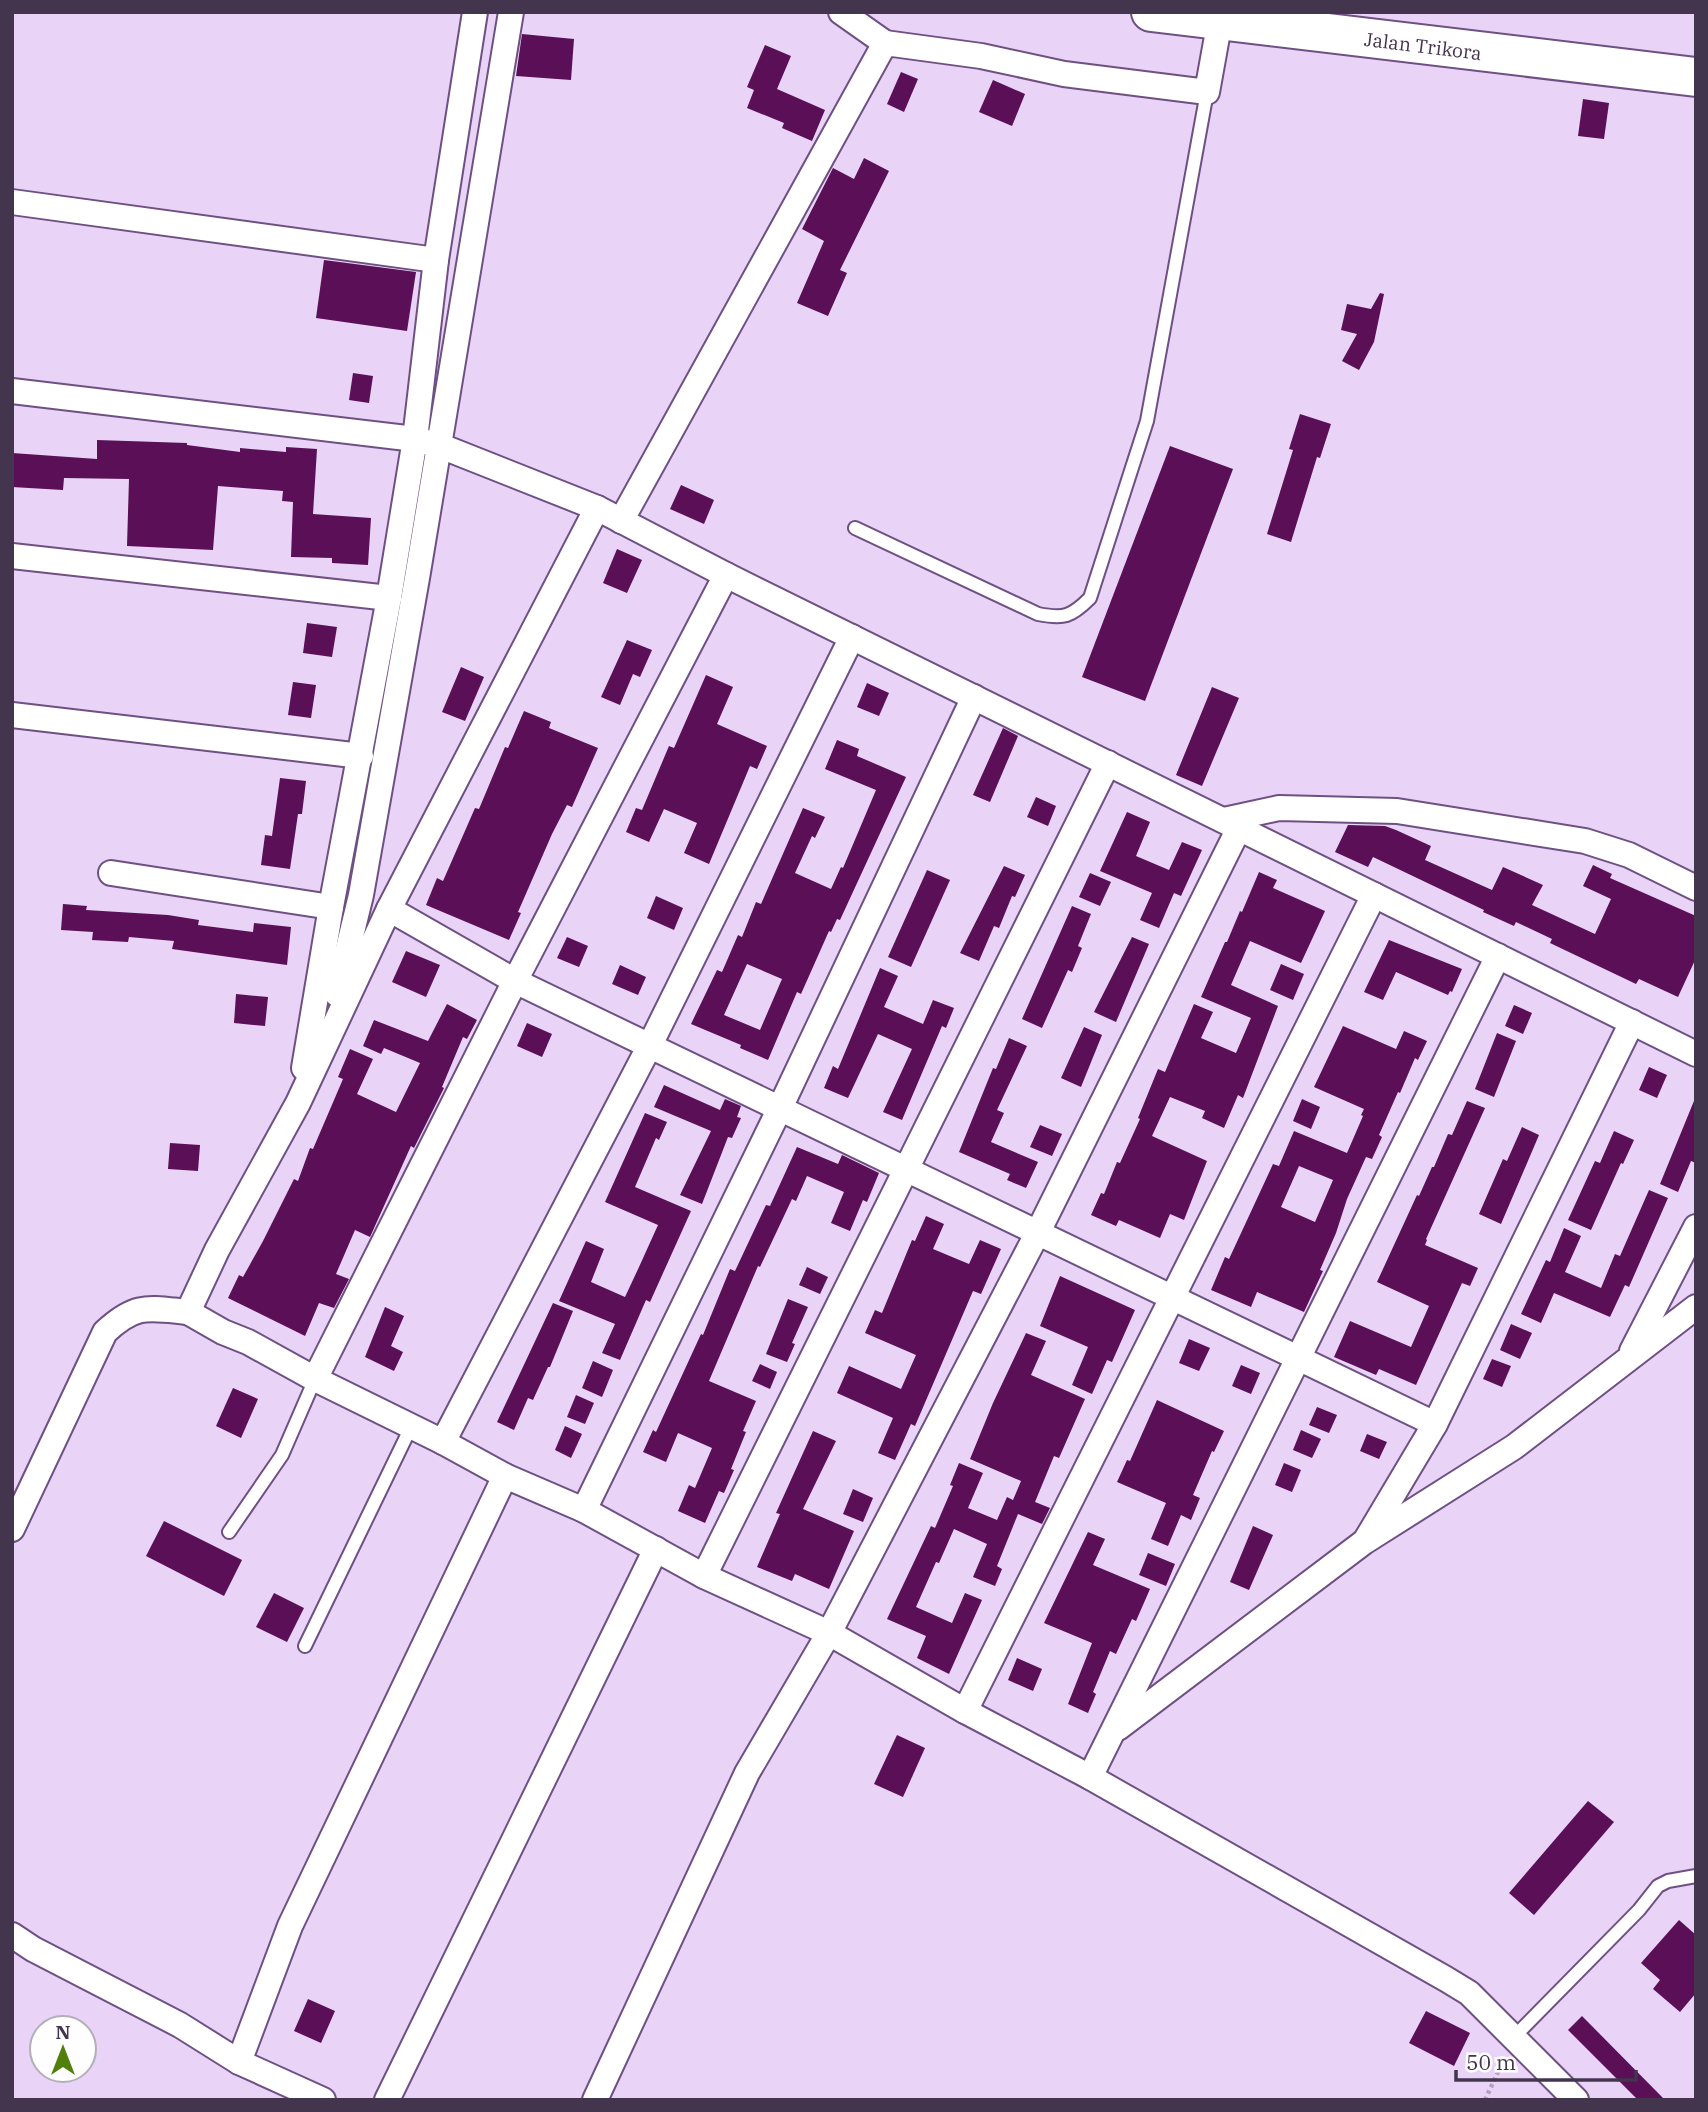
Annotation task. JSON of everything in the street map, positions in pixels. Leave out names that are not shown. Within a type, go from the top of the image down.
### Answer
[{"type":"main road","name":"Jalan Trikora","points":[[1151,12],[1696,77]]},
{"type":"street","points":[[326,1041],[360,895],[417,578],[436,260],[475,12]]},
{"type":"street","points":[[298,1103],[331,907],[389,598],[426,442],[511,12]]},
{"type":"street","points":[[841,12],[885,43],[981,56],[1064,74],[1207,92],[1220,20]]},
{"type":"street","points":[[621,521],[885,43]]},
{"type":"street","points":[[12,202],[436,260]]},
{"type":"street","points":[[12,391],[426,442],[597,508],[726,575],[1696,1054]]},
{"type":"street","points":[[188,1312],[217,1250],[298,1103],[388,909],[597,508]]},
{"type":"street","points":[[12,556],[389,598]]},
{"type":"street","points":[[315,1379],[515,981],[726,575]]},
{"type":"street","points":[[443,1442],[650,1045],[852,637]]},
{"type":"street","points":[[584,1510],[780,1108],[974,697]]},
{"type":"street","points":[[12,715],[360,756]]},
{"type":"street","points":[[704,1576],[1108,764]]},
{"type":"street","points":[[595,2100],[747,1773],[829,1633],[1038,1232],[1232,824],[1279,808],[1398,811],[1585,841],[1629,855],[1696,888]]},
{"type":"street","points":[[111,873],[331,907]]},
{"type":"street","points":[[965,1711],[1374,895]]},
{"type":"street","points":[[388,909],[515,981],[1435,1424]]},
{"type":"street","points":[[1090,1777],[1498,956]]},
{"type":"street","points":[[1364,1542],[1435,1424],[1632,1022]]},
{"type":"street","points":[[1629,1358],[1696,1227]]},
{"type":"street","points":[[1112,1733],[1364,1542],[1514,1447],[1696,1307]]},
{"type":"street","points":[[12,1529],[105,1332],[134,1310],[155,1308],[188,1312],[505,1476],[584,1510],[704,1576],[829,1633],[965,1711],[1090,1777],[1469,1993],[1576,2100]]},
{"type":"street","points":[[239,2062],[290,1926],[505,1476]]},
{"type":"street","points":[[387,2100],[656,1549]]},
{"type":"street","points":[[12,1935],[33,1949],[180,2025],[239,2062],[322,2100]]},
{"type":"lane","points":[[855,528],[1038,614],[1059,618],[1076,612],[1090,598],[1147,421],[1207,92]]},
{"type":"lane","points":[[229,1532],[282,1455],[315,1379]]},
{"type":"lane","points":[[305,1646],[411,1427]]},
{"type":"lane","points":[[1513,2038],[1639,1910],[1658,1886],[1668,1881],[1696,1876]]},
{"type":"path","points":[[1485,2100],[1513,2038]]},
{"type":"building","points":[[522,34],[574,39],[571,80],[516,76]]},
{"type":"building","points":[[765,45],[791,56],[777,89],[825,110],[812,141],[782,128],[784,123],[747,108],[754,90],[747,87]]},
{"type":"building","points":[[901,72],[918,79],[904,112],[887,104]]},
{"type":"building","points":[[993,80],[1025,94],[1012,126],[979,112]]},
{"type":"building","points":[[1583,99],[1609,103],[1604,139],[1578,136]]},
{"type":"building","points":[[864,158],[889,171],[840,270],[847,273],[828,316],[797,303],[824,241],[802,229],[833,168],[854,179]]},
{"type":"building","points":[[324,260],[416,272],[407,331],[316,318]]},
{"type":"building","points":[[1380,293],[1384,294],[1374,342],[1359,370],[1342,361],[1357,334],[1341,330],[1347,304],[1371,309]]},
{"type":"building","points":[[353,373],[373,376],[369,403],[349,400]]},
{"type":"building","points":[[1300,414],[1331,424],[1320,458],[1317,457],[1291,542],[1267,534],[1293,450],[1289,449]]},
{"type":"building","points":[[97,440],[187,443],[240,452],[240,448],[286,452],[286,447],[317,449],[313,514],[371,518],[368,565],[332,563],[332,558],[291,557],[293,502],[282,501],[283,491],[218,486],[213,550],[127,546],[129,479],[64,478],[63,490],[12,487],[12,453],[97,459]]},
{"type":"building","points":[[1170,446],[1233,469],[1145,701],[1082,677]]},
{"type":"building","points":[[681,485],[714,500],[704,524],[670,509]]},
{"type":"building","points":[[617,549],[642,560],[627,593],[603,583]]},
{"type":"building","points":[[307,623],[337,627],[332,657],[303,653]]},
{"type":"building","points":[[627,640],[652,650],[640,677],[633,674],[620,705],[601,697]]},
{"type":"building","points":[[461,667],[484,677],[465,721],[442,712]]},
{"type":"building","points":[[706,675],[733,687],[717,724],[767,746],[757,769],[750,766],[709,864],[684,853],[697,823],[664,809],[649,842],[626,832],[636,808],[642,810],[669,746],[674,748]]},
{"type":"building","points":[[293,682],[316,685],[311,718],[288,715]]},
{"type":"building","points":[[867,683],[889,693],[879,716],[857,707]]},
{"type":"building","points":[[1212,687],[1239,698],[1202,786],[1176,775]]},
{"type":"building","points":[[524,711],[551,722],[549,728],[598,748],[572,807],[567,805],[552,834],[518,912],[521,913],[509,940],[426,905],[437,878],[443,881],[475,808],[479,809],[505,747],[508,748]]},
{"type":"building","points":[[1003,728],[1018,736],[990,802],[973,795]]},
{"type":"building","points":[[837,740],[859,749],[857,756],[906,777],[840,920],[837,919],[831,932],[829,931],[801,994],[797,992],[768,1060],[740,1048],[741,1045],[691,1024],[717,970],[722,972],[738,935],[742,937],[756,902],[761,904],[803,808],[825,817],[815,838],[812,836],[795,873],[831,889],[841,867],[843,868],[876,790],[825,769]],"holes":[[[747,964],[782,979],[760,1030],[724,1015]]]},
{"type":"building","points":[[280,778],[306,781],[290,869],[261,865],[265,835],[272,836]]},
{"type":"building","points":[[1036,797],[1056,806],[1048,826],[1027,817]]},
{"type":"building","points":[[1127,812],[1150,822],[1136,856],[1169,870],[1182,842],[1202,850],[1181,896],[1174,893],[1159,928],[1140,920],[1152,893],[1100,871]]},
{"type":"building","points":[[1348,825],[1385,826],[1396,830],[1431,846],[1425,860],[1492,890],[1503,867],[1543,885],[1532,905],[1595,934],[1611,899],[1583,886],[1593,865],[1612,874],[1610,878],[1696,916],[1696,958],[1678,997],[1639,979],[1636,984],[1550,943],[1552,939],[1516,922],[1514,926],[1483,912],[1484,910],[1373,857],[1368,867],[1335,852]]},
{"type":"building","points":[[1004,866],[1025,875],[1015,897],[1012,896],[999,928],[994,926],[979,961],[960,953]]},
{"type":"building","points":[[927,870],[950,880],[911,967],[888,957]]},
{"type":"building","points":[[1259,872],[1277,880],[1273,888],[1325,911],[1301,963],[1250,941],[1231,985],[1278,1006],[1243,1098],[1238,1095],[1224,1128],[1202,1118],[1205,1111],[1170,1097],[1152,1136],[1207,1161],[1184,1220],[1170,1214],[1160,1238],[1119,1220],[1116,1226],[1091,1215],[1101,1193],[1104,1194],[1117,1162],[1120,1163],[1158,1069],[1165,1072],[1194,1004],[1213,1012],[1201,1038],[1236,1053],[1251,1018],[1201,997]]},
{"type":"building","points":[[1090,873],[1111,882],[1100,906],[1079,897]]},
{"type":"building","points":[[656,896],[683,908],[674,930],[647,918]]},
{"type":"building","points":[[63,904],[87,906],[86,910],[168,915],[199,920],[198,925],[253,932],[254,923],[291,927],[287,965],[172,949],[174,941],[129,937],[128,942],[92,940],[93,932],[61,930]]},
{"type":"building","points":[[1072,906],[1091,914],[1078,946],[1082,948],[1072,972],[1068,970],[1042,1028],[1022,1019]]},
{"type":"building","points":[[567,937],[588,946],[579,967],[557,958]]},
{"type":"building","points":[[1132,937],[1149,944],[1116,1022],[1094,1012]]},
{"type":"building","points":[[1389,940],[1462,969],[1452,992],[1448,995],[1396,972],[1383,1000],[1364,992]]},
{"type":"building","points":[[406,951],[440,965],[426,997],[392,982]]},
{"type":"building","points":[[1281,964],[1304,974],[1293,1000],[1270,990]]},
{"type":"building","points":[[620,965],[646,977],[638,995],[612,984]]},
{"type":"building","points":[[880,968],[898,976],[884,1007],[923,1024],[933,1000],[954,1008],[946,1028],[942,1026],[902,1120],[883,1112],[912,1049],[878,1034],[848,1098],[824,1088],[833,1066],[838,1069]]},
{"type":"building","points":[[236,994],[268,997],[265,1026],[234,1023]]},
{"type":"building","points":[[447,1004],[477,1020],[467,1039],[463,1037],[442,1087],[444,1088],[414,1148],[411,1146],[370,1237],[355,1230],[336,1274],[349,1279],[334,1308],[319,1303],[305,1336],[228,1298],[239,1275],[243,1277],[263,1241],[294,1179],[298,1181],[310,1148],[313,1149],[343,1079],[338,1077],[350,1049],[373,1059],[357,1094],[396,1112],[420,1063],[384,1048],[381,1054],[363,1046],[374,1020],[428,1041]]},
{"type":"building","points":[[1514,1005],[1532,1013],[1523,1034],[1505,1026]]},
{"type":"building","points":[[527,1023],[552,1034],[542,1057],[517,1046]]},
{"type":"building","points":[[1343,1026],[1396,1049],[1404,1031],[1427,1041],[1418,1060],[1415,1058],[1400,1093],[1398,1092],[1379,1135],[1382,1137],[1372,1159],[1366,1157],[1320,1270],[1323,1271],[1304,1312],[1257,1292],[1251,1307],[1211,1290],[1225,1257],[1229,1259],[1273,1164],[1279,1166],[1294,1131],[1347,1153],[1363,1116],[1361,1115],[1364,1109],[1314,1087]],"holes":[[[1299,1166],[1333,1180],[1315,1222],[1281,1207]]]},
{"type":"building","points":[[1084,1027],[1102,1035],[1081,1087],[1061,1078]]},
{"type":"building","points":[[1497,1033],[1516,1041],[1494,1097],[1475,1089]]},
{"type":"building","points":[[1009,1038],[1027,1046],[997,1110],[1004,1113],[991,1142],[1038,1162],[1026,1188],[1007,1180],[1010,1174],[959,1152],[993,1068],[996,1069]]},
{"type":"building","points":[[1649,1067],[1667,1075],[1657,1098],[1639,1090]]},
{"type":"building","points":[[664,1085],[720,1110],[725,1099],[741,1106],[737,1117],[741,1118],[732,1138],[728,1137],[702,1204],[680,1195],[711,1131],[654,1107]]},
{"type":"building","points":[[1696,1096],[1696,1163],[1691,1161],[1678,1192],[1660,1184]]},
{"type":"building","points":[[1302,1099],[1320,1107],[1311,1129],[1293,1121]]},
{"type":"building","points":[[1467,1101],[1485,1108],[1425,1245],[1478,1268],[1470,1286],[1462,1283],[1416,1385],[1379,1369],[1376,1375],[1334,1357],[1350,1321],[1411,1347],[1429,1306],[1377,1282],[1417,1195],[1419,1196],[1434,1167],[1448,1134],[1452,1135]]},
{"type":"building","points":[[645,1113],[667,1122],[659,1140],[656,1138],[635,1187],[691,1211],[650,1302],[646,1300],[620,1360],[602,1353],[615,1324],[559,1301],[586,1241],[604,1249],[591,1282],[625,1297],[639,1267],[658,1225],[605,1202]]},
{"type":"building","points":[[1040,1125],[1062,1134],[1052,1156],[1030,1147]]},
{"type":"building","points":[[1522,1127],[1539,1135],[1501,1224],[1479,1214],[1503,1159],[1507,1161]]},
{"type":"building","points":[[1614,1131],[1634,1140],[1591,1230],[1568,1220],[1595,1161],[1600,1163]]},
{"type":"building","points":[[170,1143],[200,1145],[198,1171],[168,1169]]},
{"type":"building","points":[[797,1147],[838,1164],[842,1155],[879,1173],[867,1202],[863,1200],[850,1231],[831,1223],[844,1192],[807,1176],[796,1201],[792,1199],[760,1267],[758,1266],[709,1381],[756,1401],[743,1431],[746,1432],[731,1469],[734,1470],[724,1493],[719,1491],[705,1523],[678,1511],[689,1485],[695,1488],[712,1448],[678,1433],[666,1462],[643,1452],[653,1430],[656,1432],[701,1334],[703,1335],[730,1269],[735,1271],[766,1205],[770,1206]]},
{"type":"building","points":[[1649,1190],[1668,1198],[1629,1287],[1625,1285],[1610,1317],[1554,1293],[1541,1323],[1521,1314],[1546,1260],[1550,1262],[1564,1228],[1581,1236],[1565,1272],[1601,1288],[1615,1254],[1620,1256]]},
{"type":"building","points":[[926,1216],[944,1224],[933,1249],[969,1264],[980,1240],[1001,1249],[981,1294],[973,1291],[915,1426],[911,1424],[895,1460],[878,1453],[893,1418],[837,1393],[849,1366],[901,1389],[916,1355],[865,1333],[875,1310],[882,1313],[912,1240],[915,1241]]},
{"type":"building","points":[[807,1267],[828,1277],[820,1294],[799,1285]]},
{"type":"building","points":[[1060,1276],[1135,1310],[1112,1362],[1107,1360],[1092,1394],[1072,1385],[1088,1347],[1040,1326]]},
{"type":"building","points":[[788,1299],[808,1307],[792,1343],[795,1344],[787,1362],[766,1354]]},
{"type":"building","points":[[553,1303],[573,1311],[550,1367],[533,1400],[528,1398],[514,1430],[497,1422]]},
{"type":"building","points":[[385,1307],[404,1316],[391,1346],[403,1352],[394,1371],[365,1357]]},
{"type":"building","points":[[1511,1324],[1532,1333],[1520,1359],[1500,1350]]},
{"type":"building","points":[[1026,1333],[1046,1341],[1031,1375],[1085,1399],[1059,1458],[1054,1456],[1035,1502],[1050,1508],[1042,1524],[1018,1514],[997,1566],[1002,1569],[995,1586],[973,1577],[987,1544],[954,1529],[939,1563],[936,1562],[916,1607],[952,1623],[965,1593],[982,1600],[949,1674],[917,1658],[926,1636],[887,1619],[931,1526],[935,1528],[953,1486],[950,1485],[959,1463],[983,1473],[968,1508],[997,1520],[1007,1497],[1013,1500],[1021,1481],[970,1459]]},
{"type":"building","points":[[1189,1339],[1210,1348],[1199,1371],[1179,1363]]},
{"type":"building","points":[[1492,1359],[1511,1366],[1502,1387],[1483,1379]]},
{"type":"building","points":[[593,1361],[613,1370],[602,1397],[582,1388]]},
{"type":"building","points":[[760,1364],[777,1372],[770,1389],[752,1381]]},
{"type":"building","points":[[1241,1365],[1260,1373],[1251,1394],[1232,1386]]},
{"type":"building","points":[[233,1388],[258,1399],[241,1438],[216,1426]]},
{"type":"building","points":[[576,1395],[594,1403],[585,1424],[567,1417]]},
{"type":"building","points":[[1157,1400],[1224,1431],[1193,1495],[1200,1498],[1191,1520],[1181,1515],[1168,1546],[1151,1539],[1166,1503],[1117,1482],[1127,1460],[1130,1461]]},
{"type":"building","points":[[1317,1407],[1337,1415],[1329,1433],[1309,1425]]},
{"type":"building","points":[[565,1426],[582,1434],[571,1458],[555,1450]]},
{"type":"building","points":[[1301,1430],[1321,1439],[1312,1458],[1293,1450]]},
{"type":"building","points":[[813,1431],[836,1441],[803,1509],[854,1531],[829,1589],[795,1574],[792,1581],[757,1567],[780,1514],[776,1513]]},
{"type":"building","points":[[1367,1434],[1387,1442],[1379,1459],[1360,1451]]},
{"type":"building","points":[[1284,1463],[1301,1470],[1292,1492],[1275,1485]]},
{"type":"building","points":[[853,1489],[873,1498],[863,1522],[843,1514]]},
{"type":"building","points":[[164,1521],[242,1560],[224,1596],[146,1556]]},
{"type":"building","points":[[1253,1526],[1273,1535],[1249,1590],[1230,1582]]},
{"type":"building","points":[[1088,1532],[1105,1539],[1093,1565],[1150,1589],[1136,1621],[1132,1619],[1116,1654],[1110,1651],[1093,1692],[1096,1694],[1088,1713],[1068,1704],[1092,1643],[1044,1623]]},
{"type":"building","points":[[1148,1553],[1175,1564],[1166,1586],[1139,1575]]},
{"type":"building","points":[[274,1593],[304,1608],[287,1642],[256,1627]]},
{"type":"building","points":[[1017,1658],[1042,1669],[1033,1691],[1008,1680]]},
{"type":"building","points":[[897,1735],[925,1748],[903,1797],[874,1784]]},
{"type":"building","points":[[1588,1801],[1614,1822],[1534,1915],[1509,1893]]},
{"type":"building","points":[[1679,1920],[1696,1935],[1696,1993],[1680,2012],[1653,1989],[1660,1980],[1641,1963]]},
{"type":"building","points":[[308,1999],[335,2011],[321,2043],[294,2031]]},
{"type":"building","points":[[1426,2011],[1470,2033],[1454,2066],[1409,2043]]},
{"type":"building","points":[[1582,2016],[1665,2100],[1638,2100],[1568,2030]]}]
